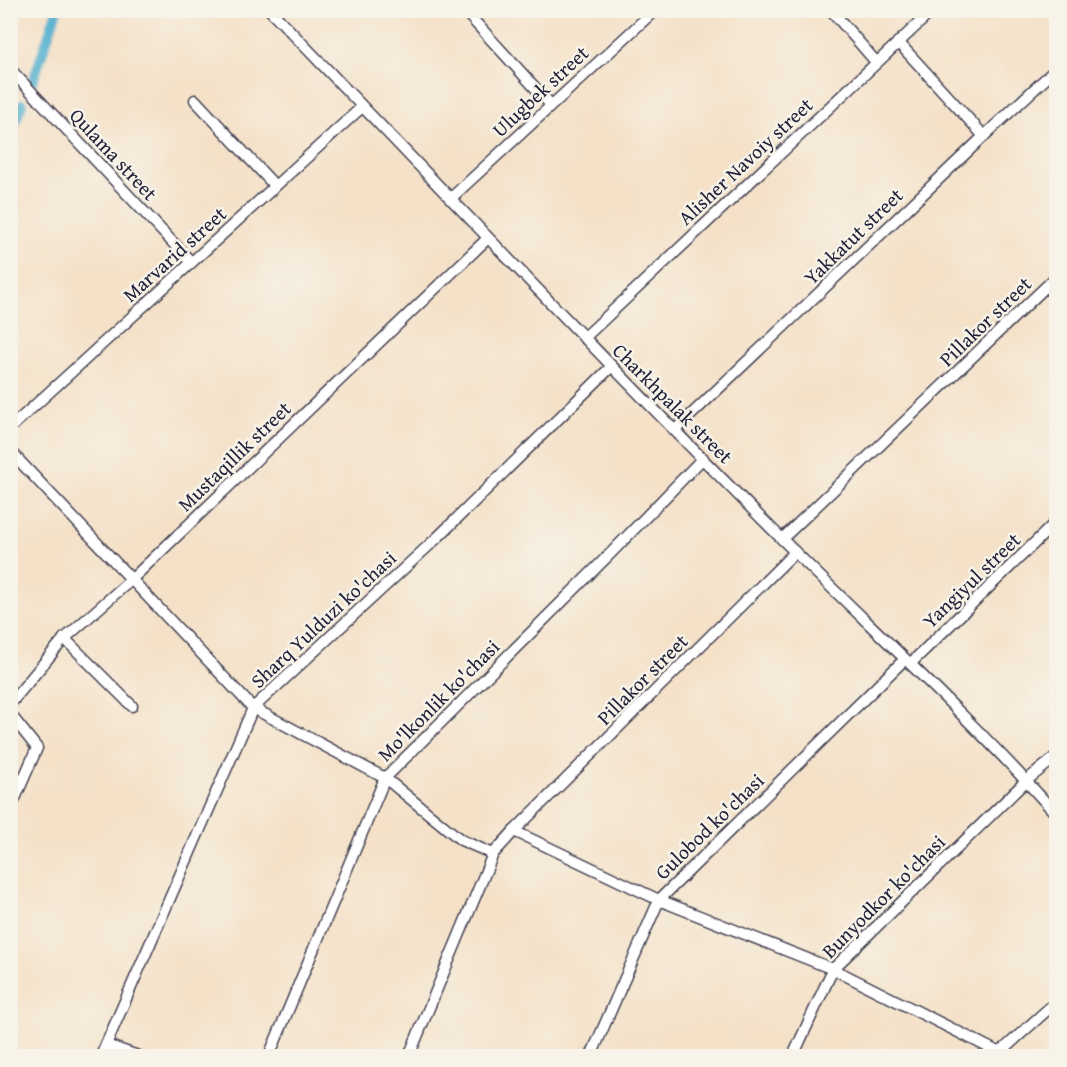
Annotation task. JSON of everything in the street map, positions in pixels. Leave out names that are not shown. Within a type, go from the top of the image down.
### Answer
[{"type":"street","name":"Charkhpalak street","points":[[270,10],[611,367],[1027,780],[1056,814]]},
{"type":"street","points":[[464,10],[550,105]]},
{"type":"street","name":"Ulugbek street","points":[[450,199],[655,10]]},
{"type":"street","points":[[831,10],[876,62]]},
{"type":"street","name":"Alisher Navoiy street","points":[[584,339],[933,10]]},
{"type":"street","points":[[898,42],[984,136]]},
{"type":"street","name":"Qulama street","points":[[10,69],[191,262]]},
{"type":"street","name":"Yakkatut street","points":[[675,430],[1056,69]]},
{"type":"street","points":[[195,100],[275,186]]},
{"type":"street","name":"Marvarid street","points":[[10,428],[362,106]]},
{"type":"street","name":"Mustaqillik street","points":[[10,704],[64,638],[133,578],[487,239]]},
{"type":"street","name":"Pillakor street","points":[[782,539],[1056,278]]},
{"type":"street","name":"Sharq Yulduzi ko'chasi","points":[[101,1056],[253,708],[438,537],[611,367]]},
{"type":"street","points":[[10,451],[133,578],[253,708],[385,778],[461,840],[494,854],[409,1056]]},
{"type":"street","name":"Mo'lkonlik ko'chasi","points":[[269,1056],[385,778],[703,458]]},
{"type":"street","name":"Yangiyul street","points":[[908,661],[1056,522]]},
{"type":"street","name":"Pillakor street","points":[[494,854],[514,831],[795,552]]},
{"type":"street","points":[[64,638],[132,706]]},
{"type":"street","name":"Gulobod ko'chasi","points":[[591,1056],[659,900],[908,661]]},
{"type":"street","points":[[10,714],[38,748],[10,810]]},
{"type":"street","name":"Bunyodkor ko'chasi","points":[[793,1056],[833,969],[1027,780],[1056,757]]},
{"type":"street","points":[[514,831],[659,900],[833,969],[998,1054],[1056,1002]]},
{"type":"street","points":[[106,1045],[138,1056]]},
{"type":"waterway","points":[[33,81],[57,10]]},
{"type":"waterway","points":[[10,136],[22,104]]}]
